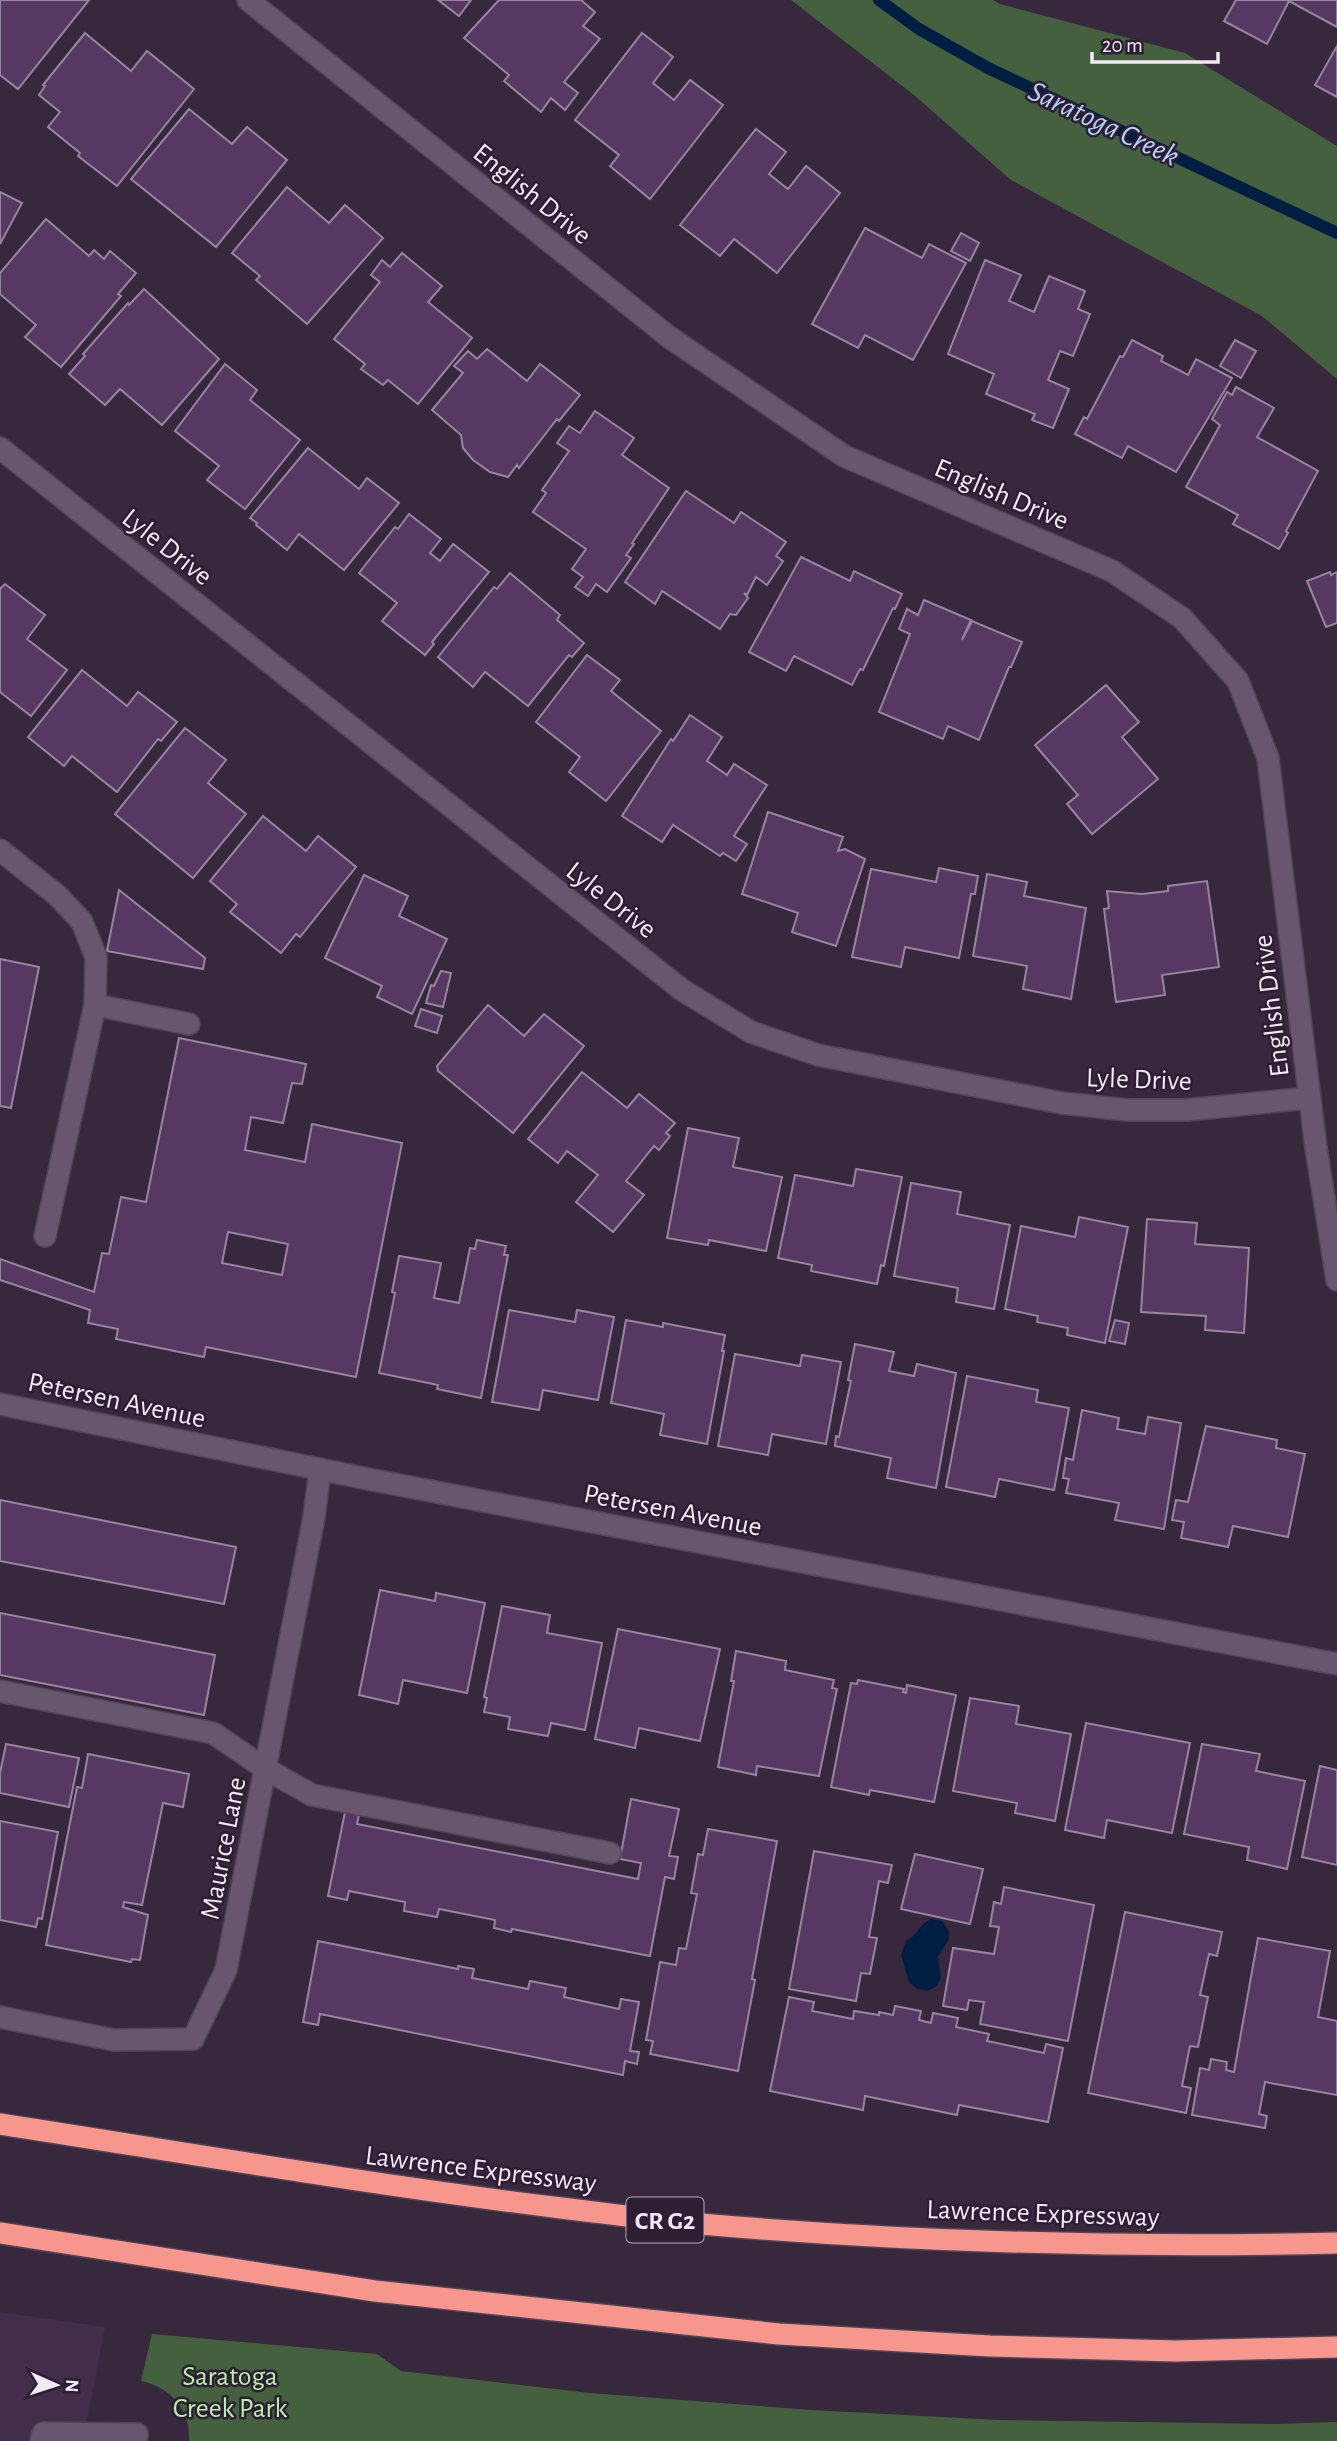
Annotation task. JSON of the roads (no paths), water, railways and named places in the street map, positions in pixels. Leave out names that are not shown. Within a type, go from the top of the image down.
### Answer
[{"type":"highway","name":"Lawrence Expressway","points":[[0,2123],[375,2183],[687,2223],[1010,2241],[1145,2244],[1337,2243]]},
{"type":"highway","points":[[0,2233],[375,2291],[779,2334],[990,2346],[1175,2351],[1337,2347]]},
{"type":"street","name":"English Drive","points":[[248,0],[668,337],[844,456],[1112,571],[1182,618],[1238,681],[1268,758],[1310,1098],[1337,1280]]},
{"type":"street","name":"Lyle Drive","points":[[0,448],[682,990],[751,1032],[818,1055],[1062,1103],[1127,1110],[1186,1110],[1310,1098]]},
{"type":"street","points":[[0,850],[58,896],[82,922],[96,957],[94,1005],[45,1236]]},
{"type":"street","points":[[94,1005],[189,1024]]},
{"type":"street","name":"Petersen Avenue","points":[[0,1404],[320,1469],[1337,1664]]},
{"type":"street","name":"Maurice Lane","points":[[0,2017],[114,2039],[192,2039],[226,1970],[314,1517],[320,1469]]},
{"type":"street","points":[[0,1691],[214,1733],[266,1769],[312,1796],[610,1853]]},
{"type":"street","points":[[41,2441],[43,2433],[137,2437]]},
{"type":"water","points":[[931,1919],[942,1921],[949,1936],[938,1957],[941,1978],[936,1987],[927,1991],[917,1989],[909,1982],[901,1955],[906,1941]]},
{"type":"waterway","name":"Saratoga Creek","points":[[879,0],[919,29],[988,68],[1337,233]]},
{"type":"park label","name":"Saratoga Creek Park","points":[[230,2391]]}]
